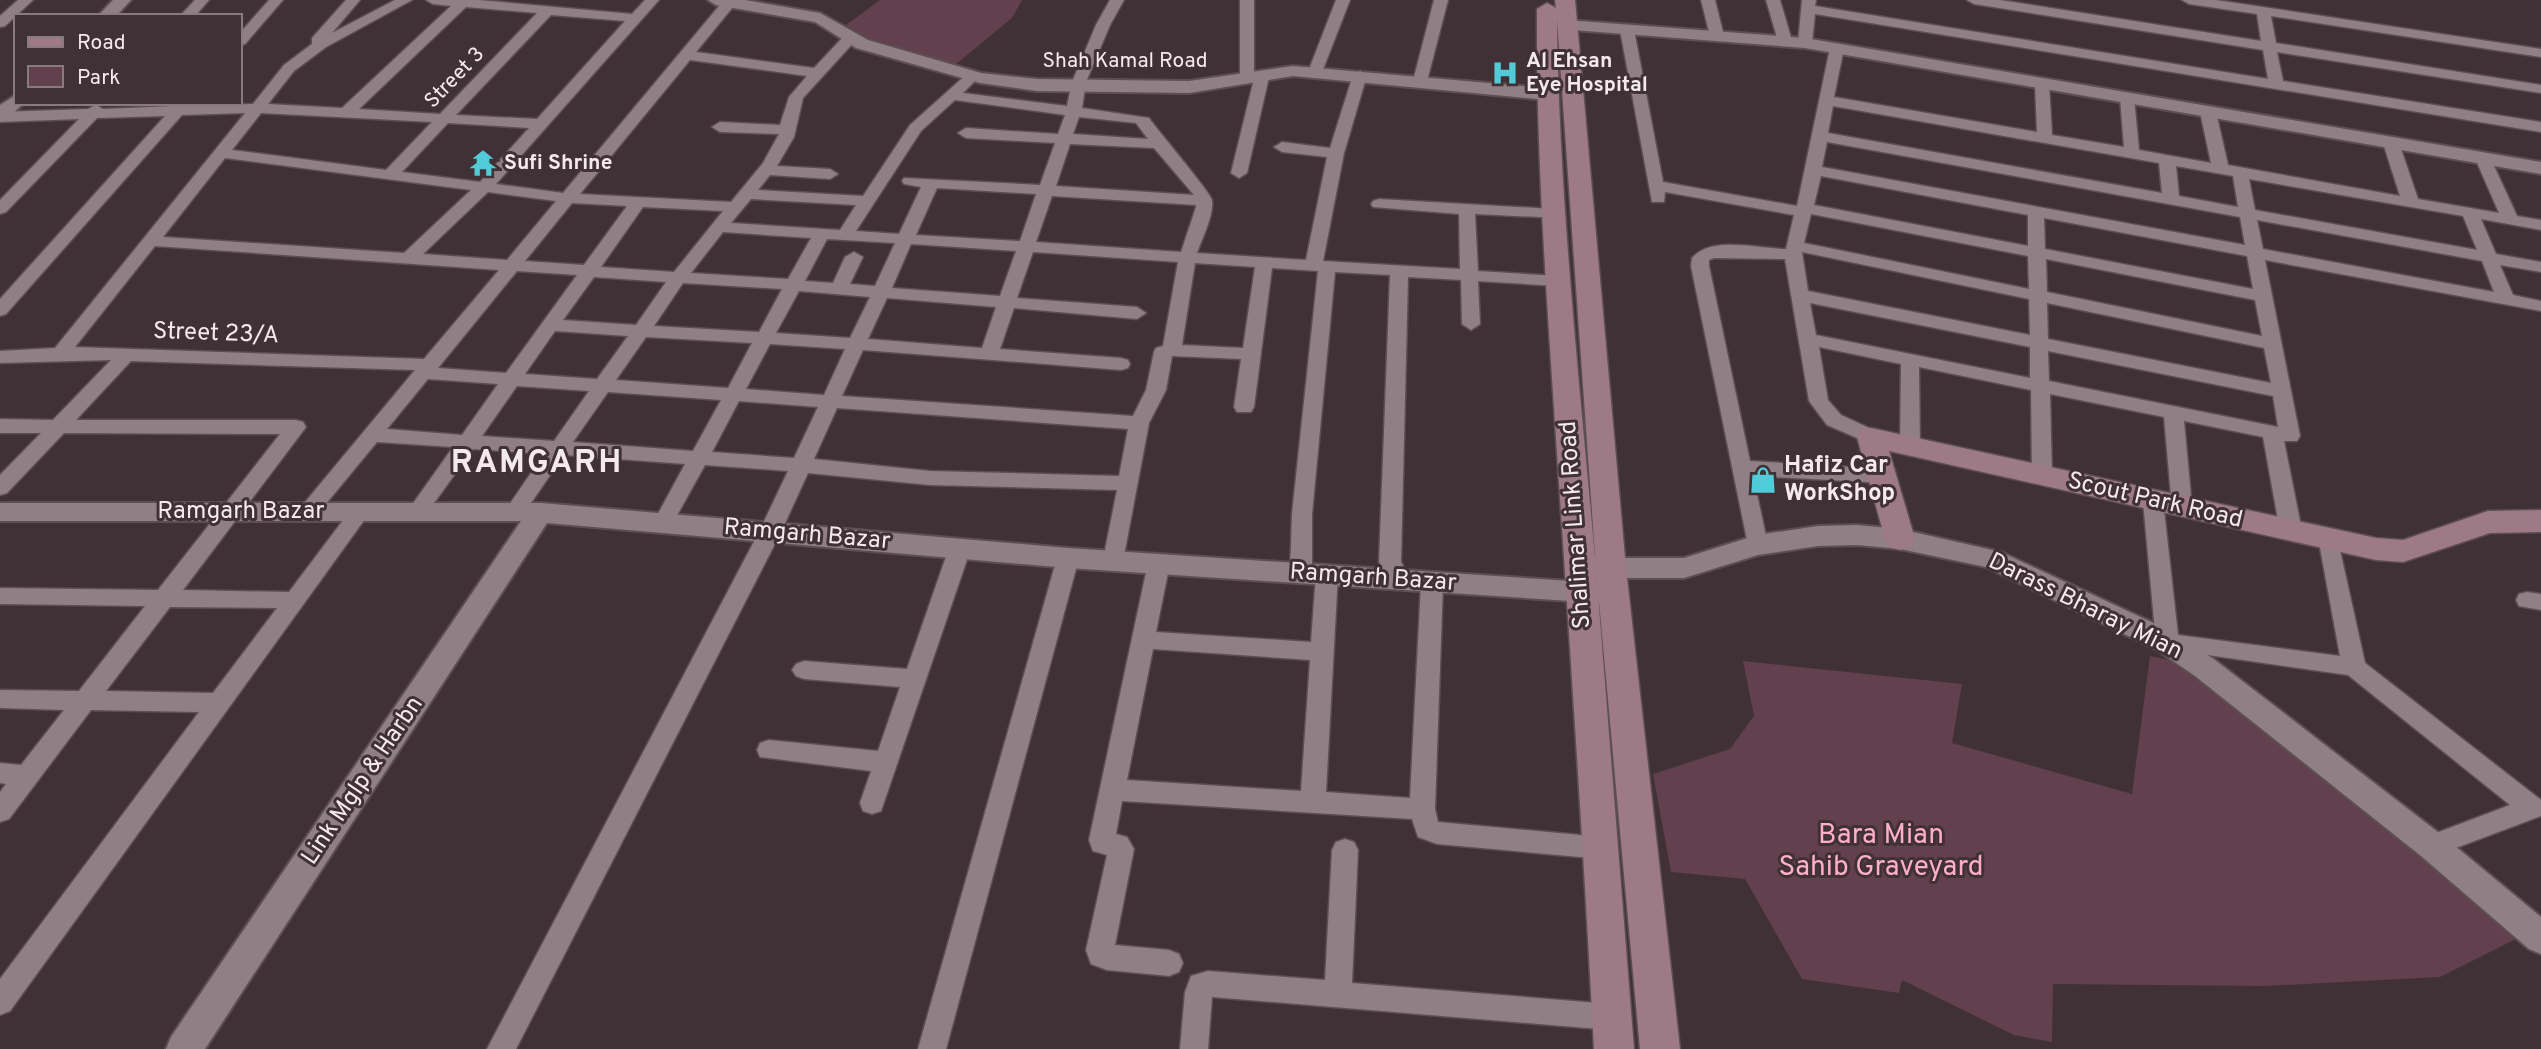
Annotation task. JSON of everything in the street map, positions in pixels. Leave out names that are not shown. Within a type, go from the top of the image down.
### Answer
[{"type":"main road","name":"Shalimar Link Road","points":[[1556,8],[1547,94],[1558,281],[1602,848],[1614,1049]]},
{"type":"main road","name":"Shalimar Link Road","points":[[1556,8],[1660,1049]]},
{"type":"main road","name":"Scout Park Road","points":[[1871,437],[2376,549],[2403,551],[2488,522],[2541,521]]},
{"type":"main road","points":[[1871,437],[1900,539]]},
{"type":"street","points":[[0,23],[26,0]]},
{"type":"street","points":[[108,14],[123,0]]},
{"type":"street","points":[[189,14],[202,0]]},
{"type":"street","points":[[242,39],[276,0]]},
{"type":"street","points":[[61,354],[289,68],[309,51],[353,0]]},
{"type":"street","points":[[309,51],[405,0]]},
{"type":"street","points":[[433,0],[635,18]]},
{"type":"street","points":[[408,259],[485,186],[652,0]]},
{"type":"street","points":[[989,354],[1074,110],[1079,82],[1103,25],[1118,0]]},
{"type":"street","points":[[1239,173],[1255,78],[1247,0]]},
{"type":"street","points":[[1315,72],[1343,0]]},
{"type":"street","points":[[1420,81],[1441,0]]},
{"type":"street","points":[[1708,0],[1717,36]]},
{"type":"street","points":[[1773,0],[1785,41]]},
{"type":"street","points":[[1974,0],[2541,89]]},
{"type":"street","points":[[2189,0],[2263,11],[2279,7],[2541,53]]},
{"type":"street","points":[[308,512],[686,55],[723,1]]},
{"type":"street","name":"Shah Kamal Road","points":[[723,1],[757,3],[820,18],[862,44],[973,76],[1080,88],[1189,87],[1293,71],[1547,94]]},
{"type":"street","points":[[346,113],[461,3]]},
{"type":"street","points":[[1805,43],[1809,5],[2541,127]]},
{"type":"street","points":[[1556,8],[1627,30],[1805,43],[2541,168]]},
{"type":"street","name":"Street 3","points":[[391,174],[548,10]]},
{"type":"street","points":[[2263,11],[2276,84]]},
{"type":"street","points":[[1627,30],[1657,192],[1804,210],[2263,296]]},
{"type":"street","points":[[528,512],[559,448],[640,331],[678,277],[766,170],[788,130],[791,108],[796,97],[850,38]]},
{"type":"street","points":[[1837,48],[1814,170],[1794,250],[1819,401],[1834,420],[1871,437]]},
{"type":"street","points":[[686,55],[818,73]]},
{"type":"street","points":[[1313,802],[1322,652],[1314,573],[1302,514],[1321,265],[1336,153],[1360,75]]},
{"type":"street","points":[[844,237],[915,128],[973,76]]},
{"type":"street","points":[[2042,84],[2045,139]]},
{"type":"street","points":[[1115,115],[1124,88]]},
{"type":"street","points":[[952,95],[999,105],[1074,110],[1144,121],[1204,201]]},
{"type":"street","points":[[2126,98],[2132,154]]},
{"type":"street","points":[[1826,100],[2018,153],[2171,200],[2541,267]]},
{"type":"street","points":[[0,116],[14,103]]},
{"type":"street","points":[[0,310],[181,107]]},
{"type":"street","points":[[0,116],[97,109],[257,108],[541,124]]},
{"type":"street","points":[[0,209],[97,109]]},
{"type":"street","points":[[2208,112],[2221,170]]},
{"type":"street","points":[[720,127],[788,130]]},
{"type":"street","points":[[966,133],[1160,144]]},
{"type":"street","points":[[1821,136],[2018,153],[2045,139],[2541,225]]},
{"type":"street","points":[[2391,143],[2411,203]]},
{"type":"street","points":[[1282,147],[1336,153]]},
{"type":"street","points":[[222,153],[568,198],[638,202],[867,201]]},
{"type":"street","points":[[2483,159],[2511,220]]},
{"type":"street","points":[[2167,160],[2171,200]]},
{"type":"street","points":[[766,170],[830,174]]},
{"type":"street","points":[[1814,170],[2541,306]]},
{"type":"street","points":[[1808,339],[2290,436],[2240,173]]},
{"type":"street","points":[[911,181],[1204,201]]},
{"type":"street","points":[[501,1049],[770,532],[931,183]]},
{"type":"street","points":[[1172,350],[1188,256],[1204,201]]},
{"type":"street","points":[[417,512],[638,202]]},
{"type":"street","points":[[1379,204],[1554,214]]},
{"type":"street","points":[[1467,209],[1471,324]]},
{"type":"street","points":[[2036,211],[2042,476]]},
{"type":"street","points":[[2470,213],[2506,299]]},
{"type":"street","points":[[719,228],[1558,281]]},
{"type":"street","points":[[663,523],[821,235]]},
{"type":"street","points":[[151,241],[794,285],[1137,313]]},
{"type":"street","points":[[1757,545],[1700,266],[1701,258],[1715,251],[1770,256],[1794,250],[2272,344]]},
{"type":"street","points":[[839,289],[854,257]]},
{"type":"street","points":[[1244,407],[1264,261]]},
{"type":"street","points":[[1399,270],[1390,562],[1400,580]]},
{"type":"street","points":[[1800,295],[2282,392]]},
{"type":"street","points":[[550,325],[1121,364]]},
{"type":"street","points":[[1114,560],[1139,423],[1156,390],[1163,352],[1172,350],[1251,354]]},
{"type":"street","points":[[0,488],[126,355]]},
{"type":"street","name":"Street 23/A","points":[[0,357],[126,355],[426,369],[511,379],[1139,423]]},
{"type":"street","points":[[1910,360],[1910,447]]},
{"type":"street","points":[[2173,413],[2167,504],[2167,642],[2354,667],[2532,808],[2432,846]]},
{"type":"street","points":[[0,426],[296,427],[0,811]]},
{"type":"street","points":[[2272,433],[2291,531]]},
{"type":"street","points":[[372,435],[801,465],[930,478],[1128,483]]},
{"type":"street","points":[[1742,468],[1884,476]]},
{"type":"street","name":"Ramgarh Bazar","points":[[0,512],[528,512],[1068,558],[1432,583],[1581,580]]},
{"type":"street","points":[[0,1002],[360,512]]},
{"type":"street","name":"Link Mglp & Harbn","points":[[184,1049],[528,512]]},
{"type":"street","name":"Darass Bharay Mian","points":[[1581,580],[1612,582],[1684,568],[1757,545],[1818,536],[1857,535],[1900,539],[1992,559],[2167,642],[2229,685],[2432,846],[2541,938]]},
{"type":"street","points":[[2329,537],[2354,667]]},
{"type":"street","points":[[872,803],[960,548]]},
{"type":"street","points":[[932,1049],[1068,558]]},
{"type":"street","points":[[1159,563],[1102,843],[1118,845],[1121,849],[1101,955],[1169,963]]},
{"type":"street","points":[[1432,583],[1422,809],[1427,829],[1437,833],[1602,848]]},
{"type":"street","points":[[0,596],[296,600]]},
{"type":"street","points":[[1144,640],[1322,652]]},
{"type":"street","points":[[804,670],[915,679]]},
{"type":"street","points":[[0,699],[220,703]]},
{"type":"street","points":[[769,750],[886,762]]},
{"type":"street","points":[[0,773],[28,776]]},
{"type":"street","points":[[1113,790],[1422,809]]},
{"type":"street","points":[[1338,996],[1345,850]]},
{"type":"street","points":[[1194,1048],[1201,985],[1611,1017]]},
{"type":"green space","points":[[880,0],[1022,0],[1012,18],[955,65],[870,40],[846,25]]},
{"type":"green space","name":"Bara Mian Sahib Graveyard","points":[[2150,656],[2173,661],[2210,681],[2528,933],[2440,977],[2265,986],[2053,984],[2052,1042],[2014,1035],[1902,980],[1899,993],[1802,979],[1745,879],[1671,872],[1653,774],[1730,749],[1754,716],[1743,661],[1962,684],[1952,743],[2132,794]]},
{"type":"place","name":"Al Ehsan Eye Hospital","points":[[1505,73]]},
{"type":"place","name":"Sufi Shrine","points":[[483,163]]},
{"type":"place","name":"Hafiz Car WorkShop","points":[[1763,480]]},
{"type":"district","name":"RAMGARH","points":[[537,464]]}]
